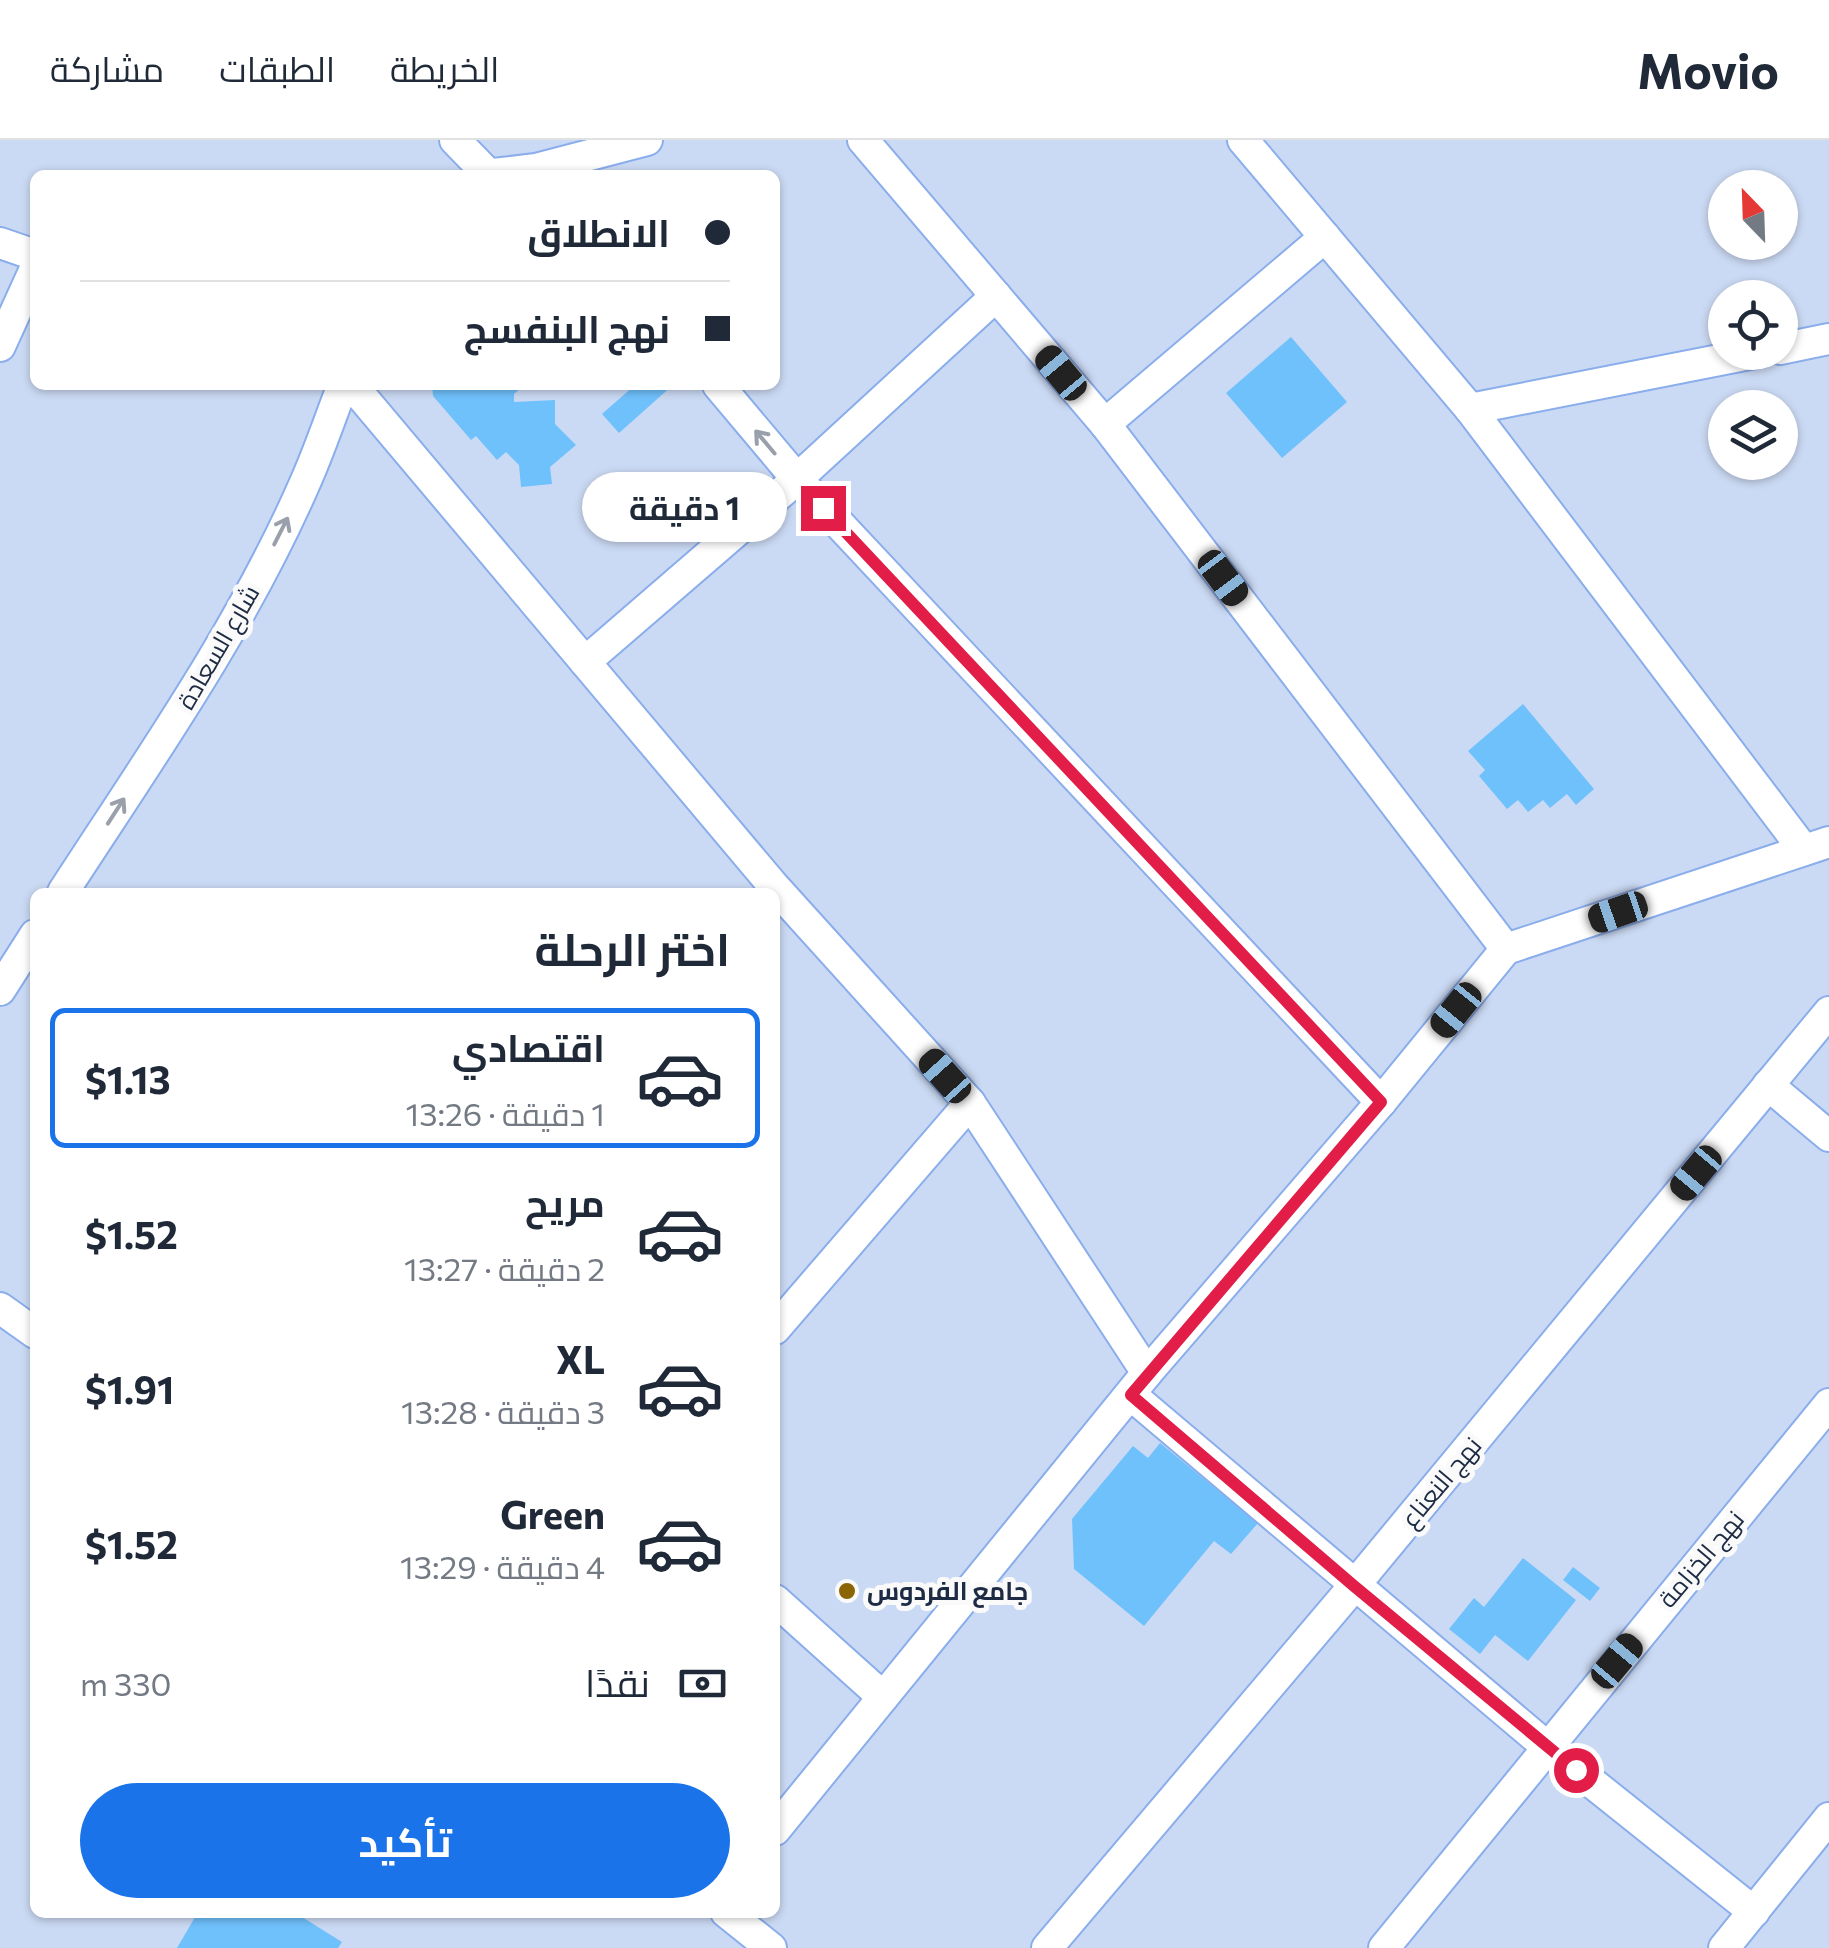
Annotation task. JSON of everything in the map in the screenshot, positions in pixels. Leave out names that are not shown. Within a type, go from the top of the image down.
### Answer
[{"type":"street","points":[[456,140],[482,170]]},
{"type":"street","points":[[546,170],[647,140]]},
{"type":"street","points":[[862,140],[1105,424],[1506,949]]},
{"type":"street","points":[[780,1824],[1139,1384],[1381,1102],[1506,949],[1816,846],[1470,408],[1243,140]]},
{"type":"street","points":[[1105,424],[1325,237]]},
{"type":"street","points":[[0,243],[30,253]]},
{"type":"street","points":[[0,346],[30,280]]},
{"type":"street","points":[[586,662],[797,479],[996,296]]},
{"type":"street","points":[[1798,345],[1829,339]]},
{"type":"street","points":[[1470,408],[1708,362]]},
{"type":"street","name":"شارع السعادة","points":[[65,888],[170,728],[252,590],[304,485],[341,390]]},
{"type":"street","points":[[356,390],[586,662],[768,888]]},
{"type":"street","points":[[722,390],[797,479],[1381,1102]]},
{"type":"street","points":[[780,901],[970,1103],[1139,1384],[1354,1586],[1754,1912]]},
{"type":"street","points":[[0,990],[30,949]]},
{"type":"street","name":"نهج النعناع","points":[[1047,1948],[1354,1586],[1829,1012]]},
{"type":"street","points":[[1768,1085],[1829,1136]]},
{"type":"street","points":[[780,1324],[970,1103]]},
{"type":"street","points":[[0,1308],[30,1330]]},
{"type":"street","name":"نهج الخزامة","points":[[1384,1948],[1829,1404]]},
{"type":"street","points":[[780,1604],[883,1697]]},
{"type":"street","points":[[1724,1948],[1829,1818]]},
{"type":"street","points":[[734,1918],[771,1948]]},
{"type":"building","points":[[1291,337],[1347,402],[1282,458],[1226,393]]},
{"type":"building","points":[[432,390],[518,390],[514,402],[555,400],[555,424],[576,445],[550,467],[552,484],[521,487],[519,465],[506,452],[497,460],[476,436],[471,440],[433,396]]},
{"type":"building","points":[[629,390],[667,390],[619,433],[602,414]]},
{"type":"building","points":[[1523,704],[1594,789],[1576,805],[1567,794],[1550,808],[1543,800],[1528,812],[1518,800],[1507,809],[1479,776],[1485,770],[1468,751]]},
{"type":"building","points":[[1160,1443],[1258,1523],[1231,1554],[1214,1541],[1144,1626],[1074,1569],[1072,1519],[1133,1446],[1148,1458]]},
{"type":"building","points":[[1523,1558],[1576,1600],[1528,1661],[1495,1635],[1480,1654],[1449,1629],[1474,1598],[1484,1607]]},
{"type":"building","points":[[1573,1567],[1600,1588],[1590,1601],[1563,1580]]},
{"type":"building","points":[[194,1918],[304,1918],[342,1942],[338,1948],[177,1948]]},
{"type":"place","name":"جامع الفردوس","points":[[847,1591]]},
{"type":"route","points":[[823,508],[1381,1102],[1131,1395],[1576,1770]]}]
